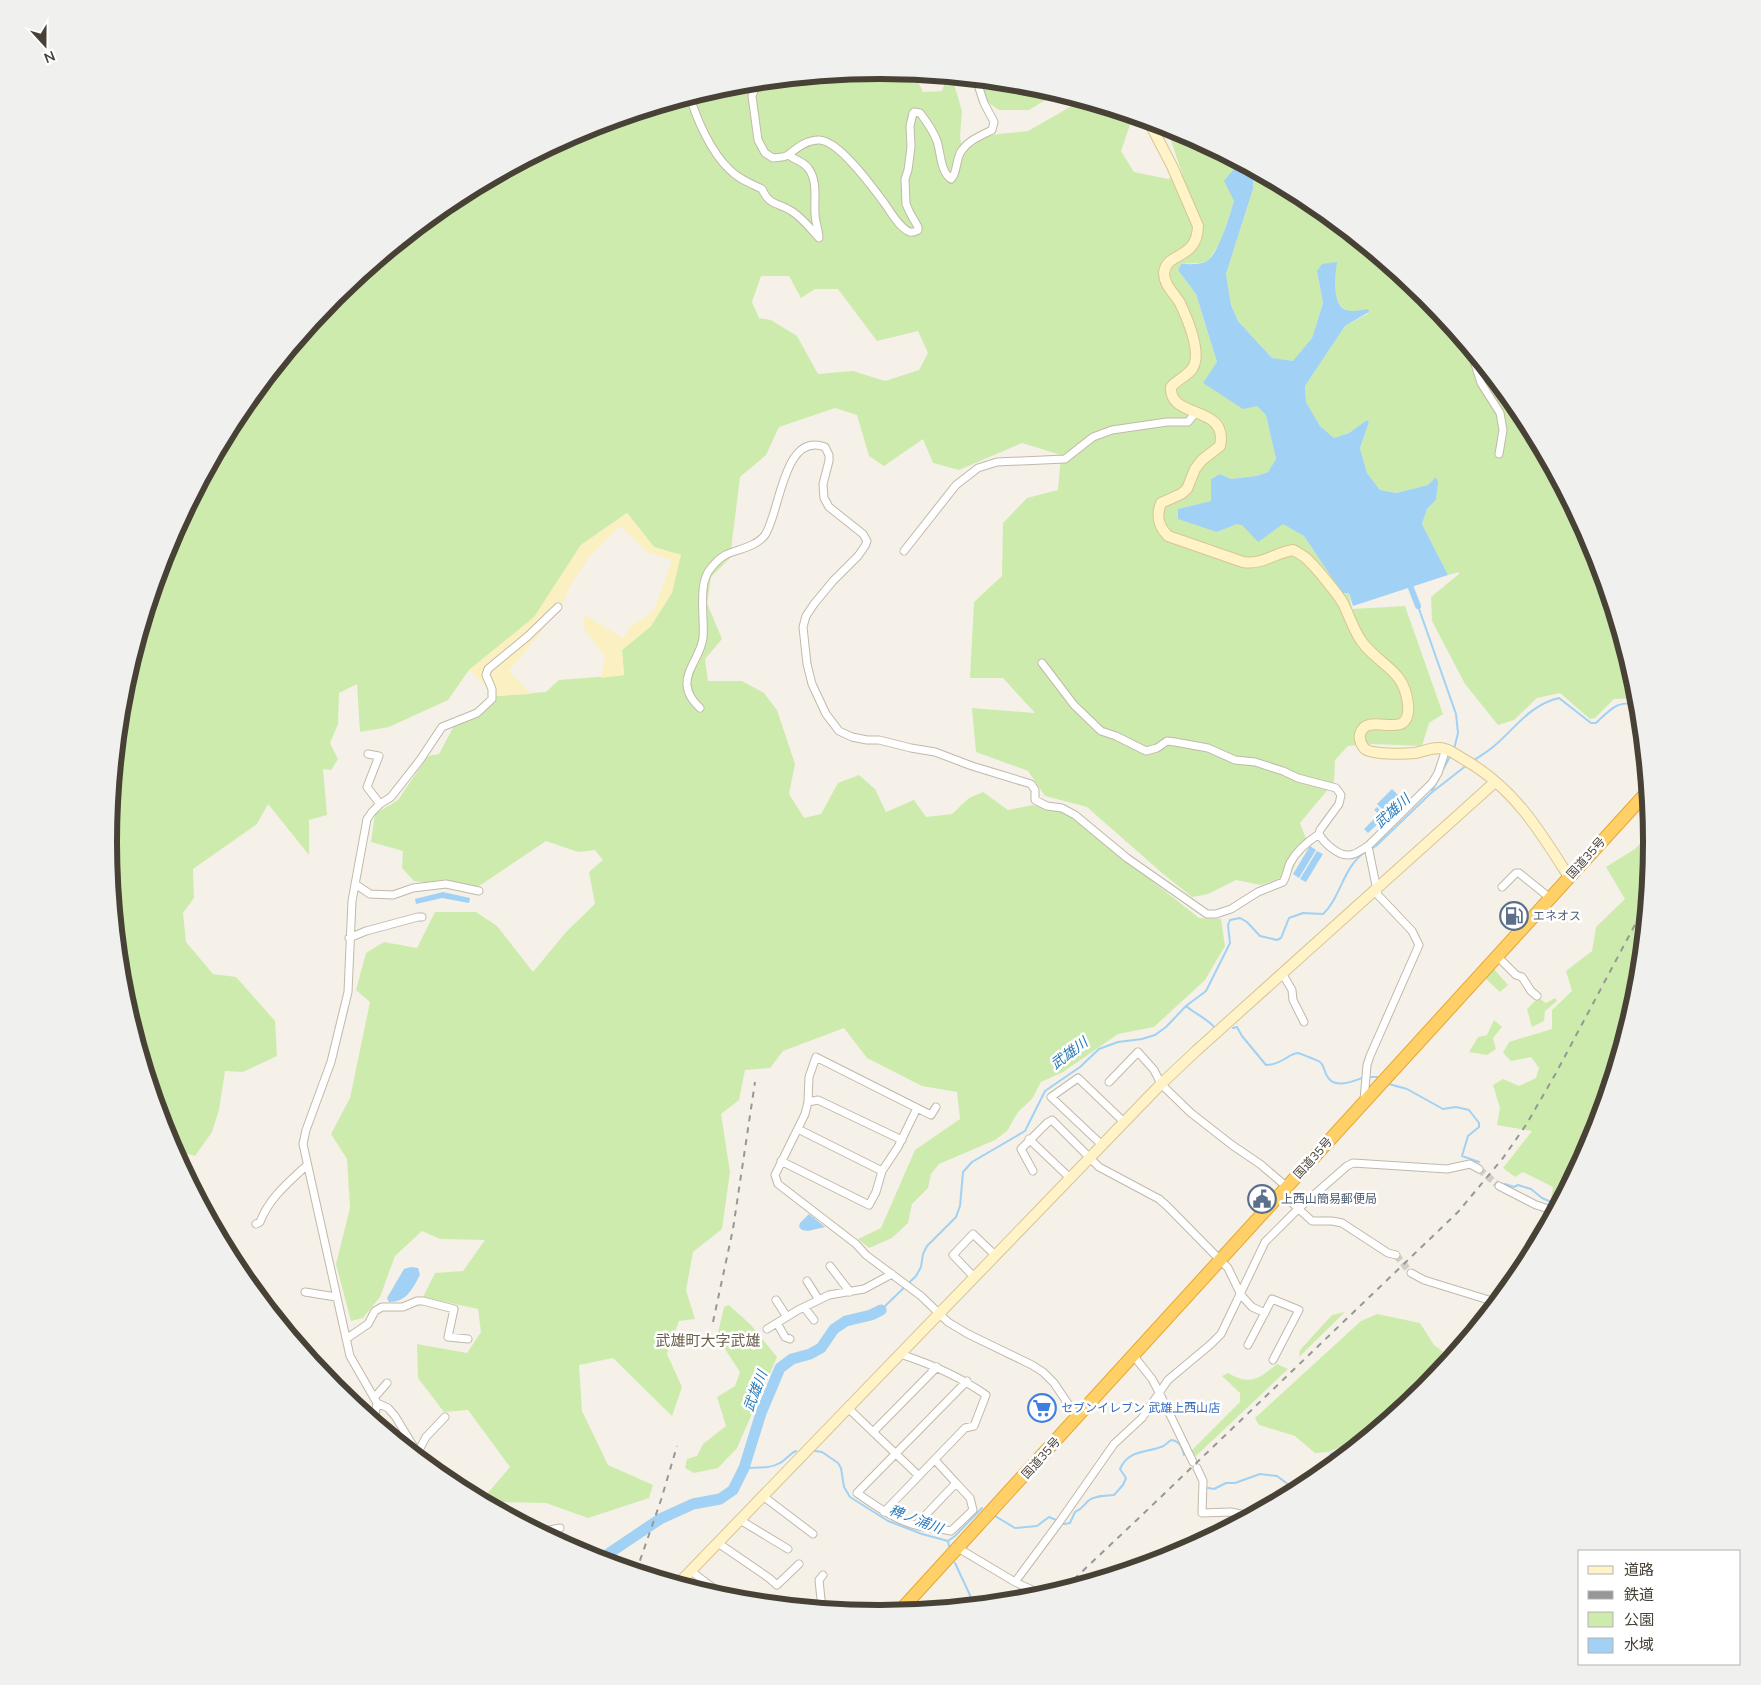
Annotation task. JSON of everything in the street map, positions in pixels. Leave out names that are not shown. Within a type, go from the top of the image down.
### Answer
[{"type":"highway","name":"国道35号","points":[[905,1606],[1643,796]]},
{"type":"street","points":[[754,89],[752,96],[758,140],[769,157],[773,158],[788,154],[804,144],[818,140],[832,145],[844,155],[899,223],[910,232],[914,232],[918,230],[918,226],[906,204],[905,179],[911,147],[910,126],[913,113],[920,113],[930,127],[938,143],[942,164],[947,175],[951,179],[954,178],[958,156],[962,148],[969,142],[992,130],[994,126],[978,85]]},
{"type":"street","points":[[692,103],[715,152],[729,169],[746,182],[762,189],[767,199],[782,205],[794,213],[819,238],[815,217],[815,190],[812,175],[809,168],[788,154]]},
{"type":"street","points":[[1153,129],[1172,166],[1198,226],[1198,236],[1194,244],[1186,252],[1169,262],[1165,269],[1164,277],[1167,285],[1179,302],[1195,344],[1196,360],[1192,369],[1171,386],[1171,394],[1180,405],[1213,420],[1220,427],[1222,436],[1220,446],[1202,460],[1195,469],[1187,489],[1181,494],[1161,503],[1158,511],[1161,529],[1168,536],[1243,562],[1253,564],[1262,562],[1280,552],[1293,550],[1308,559],[1343,603],[1354,630],[1364,644],[1398,676],[1407,694],[1409,714],[1407,719],[1395,726],[1372,724],[1366,726],[1360,732],[1359,739],[1362,746],[1367,751],[1374,752],[1414,753],[1437,747],[1453,753],[1480,769],[1526,812],[1569,878]]},
{"type":"street","points":[[1475,364],[1482,383],[1500,413],[1503,430],[1499,454]]},
{"type":"street","points":[[904,551],[956,485],[978,468],[997,462],[1065,459],[1093,436],[1112,430],[1166,422],[1188,422],[1196,412]]},
{"type":"street","points":[[700,708],[691,698],[687,686],[688,678],[702,642],[704,623],[702,593],[706,575],[725,555],[761,540],[770,525],[780,489],[790,466],[802,450],[812,445],[820,445],[825,447],[829,456],[823,484],[824,498],[829,507],[863,534],[866,541],[858,556],[833,580],[814,604],[806,616],[803,627],[806,664],[812,684],[826,714],[840,731],[860,740],[879,740],[935,752],[972,766],[1032,784],[1035,790],[1035,800],[1047,806],[1062,808],[1075,815],[1127,858],[1207,914],[1216,914],[1230,909],[1258,892],[1283,882],[1290,864],[1297,853],[1307,841],[1320,834]]},
{"type":"street","points":[[415,1447],[395,1416],[388,1408],[375,1400],[350,1356],[303,1144],[306,1130],[331,1062],[348,992],[352,901],[367,819],[380,804],[392,797],[420,760],[442,726],[477,713],[492,698],[492,689],[486,675],[488,669],[528,636],[558,607]]},
{"type":"street","points":[[1042,664],[1074,705],[1101,732],[1116,736],[1138,748],[1146,751],[1152,750],[1167,741],[1208,748],[1235,760],[1255,762],[1298,778],[1336,788],[1339,790],[1341,799],[1320,830],[1320,834],[1324,842],[1343,854],[1355,854],[1368,846],[1432,783],[1453,753]]},
{"type":"street","points":[[368,754],[379,756],[367,787],[380,804]]},
{"type":"street","points":[[682,1580],[1161,1084],[1495,782]]},
{"type":"street","points":[[1363,1103],[1367,1065],[1370,1056],[1419,945],[1412,930],[1378,895],[1368,846]]},
{"type":"street","points":[[1502,887],[1519,873],[1550,898]]},
{"type":"street","points":[[355,884],[370,894],[393,895],[413,888],[446,884],[479,891]]},
{"type":"street","points":[[349,938],[366,931],[422,917]]},
{"type":"street","points":[[1497,956],[1516,976],[1522,977],[1531,991],[1537,996]]},
{"type":"street","points":[[1282,973],[1292,990],[1293,1000],[1304,1022]]},
{"type":"street","points":[[1109,1082],[1138,1052],[1154,1070],[1161,1084],[1191,1113],[1260,1164],[1312,1221],[1342,1223],[1388,1253],[1396,1255]]},
{"type":"street","points":[[936,1107],[931,1115],[816,1057],[809,1077],[808,1102],[805,1114],[776,1175],[778,1184],[928,1301],[938,1314],[948,1322],[968,1334],[1032,1364],[1043,1372],[1078,1418]]},
{"type":"street","points":[[1102,1145],[1051,1097],[1078,1078],[1124,1122]]},
{"type":"street","points":[[808,1102],[818,1100],[902,1140]]},
{"type":"street","points":[[782,1161],[869,1205],[876,1192],[882,1171],[902,1140],[917,1108]]},
{"type":"street","points":[[1033,1171],[1021,1149],[1029,1139],[1052,1120],[1099,1167],[1158,1199],[1228,1268],[1241,1295],[1252,1307],[1265,1313]]},
{"type":"street","points":[[798,1129],[882,1171]]},
{"type":"street","points":[[1029,1139],[1070,1178]]},
{"type":"street","points":[[1015,1582],[1060,1522],[1114,1444],[1142,1418],[1168,1380],[1204,1351],[1221,1334],[1265,1242],[1299,1208],[1347,1166],[1353,1163],[1447,1169],[1470,1164],[1479,1169]]},
{"type":"street","points":[[258,1223],[264,1211],[278,1193],[308,1165]]},
{"type":"street","points":[[1499,1186],[1549,1210]]},
{"type":"street","points":[[974,1277],[953,1255],[974,1234],[995,1255]]},
{"type":"street","points":[[830,1266],[850,1292]]},
{"type":"street","points":[[1411,1273],[1424,1280],[1491,1300]]},
{"type":"street","points":[[768,1329],[804,1307],[829,1295],[864,1289],[892,1274]]},
{"type":"street","points":[[807,1281],[819,1300]]},
{"type":"street","points":[[305,1292],[336,1297]]},
{"type":"street","points":[[1248,1345],[1272,1299],[1299,1310],[1273,1360]]},
{"type":"street","points":[[776,1300],[787,1317]]},
{"type":"street","points":[[346,1339],[368,1324],[378,1309],[382,1307],[403,1307],[418,1301],[454,1309],[448,1337],[468,1339]]},
{"type":"street","points":[[804,1307],[814,1320]]},
{"type":"street","points":[[777,1323],[785,1337],[790,1339]]},
{"type":"street","points":[[884,1512],[965,1428],[974,1426],[986,1395],[967,1381],[937,1367],[900,1354]]},
{"type":"street","points":[[1133,1355],[1160,1392],[1203,1481],[1202,1513],[1231,1512],[1242,1514]]},
{"type":"street","points":[[874,1432],[937,1367]]},
{"type":"street","points":[[935,1460],[970,1498],[973,1510],[951,1531],[916,1525],[884,1512],[857,1493],[967,1381]]},
{"type":"street","points":[[374,1415],[375,1400],[386,1383]]},
{"type":"street","points":[[848,1408],[919,1476]]},
{"type":"street","points":[[419,1450],[426,1437],[445,1417]]},
{"type":"street","points":[[916,1525],[956,1484]]},
{"type":"street","points":[[763,1496],[814,1534]]},
{"type":"street","points":[[740,1520],[788,1549]]},
{"type":"street","points":[[549,1530],[560,1528]]},
{"type":"street","points":[[718,1543],[769,1578],[776,1585],[799,1564]]},
{"type":"street","points":[[958,1548],[1015,1582],[1034,1591]]},
{"type":"street","points":[[691,1571],[712,1587]]},
{"type":"street","points":[[821,1604],[819,1580],[823,1575]]},
{"type":"green space","points":[[831,80],[917,80],[923,92],[942,91],[945,82],[954,82],[962,111],[960,137],[963,152],[989,135],[1028,131],[1075,104],[1131,121],[1121,151],[1134,172],[1168,179],[1182,173],[1169,136],[1237,168],[1234,201],[1221,241],[1208,261],[1181,264],[1178,270],[1196,294],[1217,362],[1266,415],[1276,459],[1268,472],[1256,476],[1231,479],[1220,474],[1211,479],[1211,501],[1179,509],[1217,532],[1237,524],[1283,523],[1304,536],[1342,593],[1349,593],[1352,609],[1405,606],[1443,714],[1429,723],[1422,746],[1372,744],[1348,746],[1335,760],[1334,782],[1300,823],[1306,839],[1291,874],[1261,885],[1236,880],[1208,894],[1192,897],[1087,807],[1045,796],[1028,771],[976,752],[972,708],[1035,713],[1003,678],[970,678],[974,602],[1002,576],[1003,523],[1027,498],[1058,490],[1061,455],[1022,443],[959,470],[933,463],[923,439],[884,466],[869,456],[857,415],[835,408],[779,427],[766,455],[740,477],[730,558],[711,577],[707,603],[722,639],[705,659],[708,681],[742,681],[764,693],[777,710],[795,764],[789,794],[804,818],[821,814],[838,783],[859,775],[875,789],[886,812],[914,800],[926,817],[952,814],[969,798],[983,792],[1008,810],[1033,805],[1066,813],[1199,918],[1221,919],[1225,946],[1205,980],[1154,1027],[1118,1034],[1063,1072],[1041,1082],[1032,1099],[1018,1112],[1007,1131],[995,1140],[939,1164],[931,1174],[928,1188],[912,1204],[908,1223],[892,1238],[869,1248],[858,1239],[881,1228],[915,1150],[960,1119],[957,1092],[922,1086],[867,1058],[844,1028],[783,1051],[770,1068],[745,1070],[739,1100],[721,1114],[730,1172],[722,1229],[693,1252],[686,1290],[695,1319],[679,1321],[667,1354],[682,1387],[672,1416],[613,1358],[579,1365],[582,1411],[608,1465],[653,1485],[649,1498],[588,1518],[546,1503],[497,1503],[485,1496],[510,1467],[468,1410],[444,1412],[418,1378],[417,1344],[467,1353],[481,1332],[478,1309],[423,1297],[435,1273],[463,1271],[485,1240],[440,1239],[422,1231],[395,1256],[380,1297],[363,1318],[351,1321],[336,1264],[350,1208],[347,1159],[331,1134],[350,1098],[370,1002],[356,990],[366,953],[384,942],[417,948],[435,912],[476,912],[497,926],[533,972],[566,932],[595,904],[589,872],[603,860],[595,850],[578,852],[546,841],[476,888],[414,881],[402,868],[403,851],[371,842],[375,814],[398,800],[428,756],[439,754],[456,722],[482,713],[497,696],[546,692],[559,680],[624,675],[622,650],[651,626],[681,555],[654,547],[627,513],[581,545],[534,618],[469,670],[448,700],[389,727],[360,732],[357,684],[339,693],[338,724],[330,743],[338,759],[331,770],[323,769],[327,815],[309,820],[309,855],[268,804],[257,824],[193,869],[194,898],[183,913],[186,942],[213,974],[236,977],[275,1021],[277,1056],[243,1072],[225,1071],[219,1110],[212,1132],[195,1156],[183,1152],[153,1074],[131,992],[118,892],[118,793],[123,743],[131,693],[143,645],[157,597],[175,550],[219,461],[245,418],[306,339],[340,302],[377,268],[456,207],[499,181],[588,137],[635,119],[683,105],[731,93],[781,85]],"holes":[[[761,276],[789,276],[801,298],[815,289],[838,289],[877,341],[918,331],[928,353],[919,370],[885,381],[853,371],[818,374],[797,336],[771,320],[759,318],[752,302]]]},
{"type":"green space","points":[[982,85],[1049,98],[1029,110],[999,110],[987,102]]},
{"type":"green space","points":[[1253,176],[1305,207],[1384,268],[1421,302],[1455,339],[1516,418],[1542,461],[1586,550],[1604,597],[1631,698],[1614,699],[1595,718],[1590,719],[1560,693],[1537,698],[1514,720],[1498,725],[1465,684],[1432,621],[1431,597],[1459,574],[1459,572],[1448,575],[1422,524],[1427,509],[1436,500],[1437,477],[1428,485],[1396,493],[1380,490],[1367,473],[1360,448],[1369,422],[1367,420],[1349,433],[1334,438],[1320,426],[1306,402],[1305,386],[1345,326],[1369,313],[1348,311],[1338,302],[1335,290],[1336,263],[1317,271],[1323,303],[1312,338],[1293,362],[1272,358],[1238,321],[1231,305],[1226,274],[1253,189]]},
{"type":"green space","points":[[1644,839],[1643,892],[1630,992],[1604,1088],[1586,1135],[1554,1200],[1551,1199],[1553,1187],[1523,1172],[1515,1177],[1503,1168],[1532,1131],[1497,1125],[1500,1108],[1493,1085],[1503,1079],[1519,1086],[1536,1078],[1539,1068],[1531,1057],[1511,1061],[1503,1053],[1509,1042],[1552,1029],[1552,1010],[1572,991],[1566,971],[1592,951],[1596,927],[1625,899],[1606,867],[1635,849]]},
{"type":"green space","points":[[1493,968],[1508,985],[1500,992],[1484,977]]},
{"type":"green space","points":[[1538,998],[1546,1003],[1555,998],[1557,1001],[1545,1011],[1544,1021],[1532,1027],[1527,1009]]},
{"type":"green space","points":[[1494,1020],[1502,1027],[1493,1038],[1496,1049],[1487,1055],[1469,1052],[1478,1037],[1487,1035]]},
{"type":"green space","points":[[729,1305],[751,1325],[777,1357],[737,1448],[718,1468],[694,1473],[685,1468],[687,1459],[697,1456],[703,1444],[726,1426],[717,1397],[735,1386],[740,1372],[717,1337],[724,1307]]},
{"type":"green space","points":[[1345,1312],[1299,1357],[1300,1350],[1332,1315]]},
{"type":"green space","points":[[1377,1314],[1420,1323],[1434,1345],[1447,1355],[1421,1383],[1384,1417],[1354,1441],[1329,1452],[1315,1453],[1295,1436],[1259,1425],[1255,1418],[1361,1321]]},
{"type":"green space","points":[[1277,1364],[1288,1369],[1196,1456],[1191,1451],[1240,1402],[1240,1393],[1222,1376],[1228,1373],[1243,1379],[1254,1379],[1265,1374]]},
{"type":"sand","points":[[627,513],[654,547],[681,555],[672,593],[651,626],[622,650],[624,675],[601,678],[605,657],[586,632],[583,623],[585,615],[623,638],[631,626],[653,612],[672,560],[649,553],[620,526],[590,556],[570,586],[561,607],[509,671],[531,694],[497,696],[469,670],[534,617],[581,545]]},
{"type":"water","points":[[1235,167],[1253,176],[1253,189],[1226,274],[1231,305],[1238,321],[1272,358],[1293,361],[1312,338],[1323,303],[1317,271],[1322,264],[1337,262],[1335,284],[1337,299],[1340,305],[1352,311],[1368,309],[1369,312],[1345,326],[1305,386],[1306,402],[1320,426],[1334,438],[1349,433],[1367,420],[1369,422],[1360,448],[1367,473],[1380,490],[1396,493],[1428,485],[1436,477],[1438,482],[1436,500],[1427,509],[1422,524],[1448,575],[1353,606],[1349,593],[1342,593],[1304,536],[1283,524],[1258,542],[1242,525],[1237,524],[1217,532],[1178,519],[1178,509],[1211,501],[1211,479],[1220,474],[1231,479],[1256,476],[1268,472],[1276,459],[1266,415],[1257,406],[1243,409],[1203,383],[1217,362],[1196,294],[1178,270],[1181,264],[1205,262],[1215,252],[1223,235],[1234,201],[1224,181]]},
{"type":"water","points":[[1392,789],[1403,800],[1388,815],[1377,804]]},
{"type":"water","points":[[1377,807],[1386,816],[1368,833],[1364,829],[1379,814],[1374,810]]},
{"type":"water","points":[[1310,846],[1316,850],[1299,878],[1293,874]]},
{"type":"water","points":[[1317,851],[1323,854],[1306,882],[1300,879]]},
{"type":"water","points":[[443,892],[470,898],[469,903],[442,898],[416,904],[415,899]]},
{"type":"water","points":[[809,1214],[825,1227],[808,1231],[802,1230],[799,1227],[800,1223]]},
{"type":"water","points":[[418,1268],[420,1275],[414,1285],[405,1297],[389,1302],[387,1298],[404,1269]]},
{"type":"waterway","points":[[1411,588],[1418,606]]},
{"type":"waterway","points":[[1418,606],[1456,714],[1458,733],[1454,749]]},
{"type":"waterway","name":"武雄川","points":[[1473,761],[1493,747],[1523,718],[1548,701],[1559,698],[1591,723],[1596,723],[1615,707],[1632,703]]},
{"type":"waterway","points":[[1441,773],[1451,755]]},
{"type":"waterway","name":"武雄川","points":[[1371,849],[1431,793],[1467,765]]},
{"type":"waterway","name":"武雄川","points":[[1432,791],[1439,778]]},
{"type":"waterway","name":"武雄川","points":[[881,1310],[916,1276],[921,1267],[923,1254],[927,1246],[956,1217],[960,1206],[963,1172],[972,1162],[1025,1131],[1045,1091],[1080,1067],[1099,1049],[1118,1042],[1142,1039],[1155,1035],[1166,1027],[1186,1006],[1206,991],[1230,943],[1228,925],[1230,920],[1240,918],[1247,922],[1260,936],[1277,940],[1281,938],[1289,918],[1303,913],[1323,914],[1335,899],[1353,864],[1367,851]]},
{"type":"waterway","points":[[1186,1006],[1214,1027]]},
{"type":"waterway","points":[[1233,1028],[1237,1027],[1266,1065],[1276,1063],[1298,1053],[1320,1062],[1327,1076],[1334,1082],[1343,1083],[1362,1078]]},
{"type":"waterway","points":[[1370,1077],[1377,1077]]},
{"type":"waterway","points":[[1389,1084],[1407,1089],[1443,1109],[1456,1107],[1469,1110],[1479,1123],[1479,1127],[1468,1136],[1462,1156],[1479,1162]]},
{"type":"waterway","points":[[1505,1184],[1531,1189],[1542,1198],[1553,1203]]},
{"type":"waterway","name":"武雄川","points":[[606,1555],[660,1519],[693,1504],[720,1499],[733,1490],[744,1468],[761,1413],[780,1368],[792,1359],[810,1354],[821,1348],[834,1329],[846,1321],[871,1315],[881,1310]]},
{"type":"waterway","points":[[1061,1523],[1070,1523],[1075,1512],[1091,1499],[1114,1495],[1123,1485],[1126,1478],[1120,1469],[1123,1463],[1132,1455],[1155,1449],[1171,1440],[1180,1445],[1184,1455]]},
{"type":"waterway","points":[[1328,1461],[1331,1454],[1345,1448]]},
{"type":"waterway","name":"稗ノ浦川","points":[[744,1468],[776,1465],[796,1451]]},
{"type":"waterway","name":"稗ノ浦川","points":[[815,1451],[822,1452],[838,1463],[841,1468],[844,1487],[850,1497],[888,1521],[922,1534],[948,1541],[949,1546]]},
{"type":"waterway","points":[[1208,1488],[1214,1489],[1226,1483],[1235,1483],[1260,1474],[1277,1476],[1291,1486]]},
{"type":"waterway","points":[[948,1541],[982,1508]]},
{"type":"waterway","points":[[995,1516],[1015,1528],[1037,1526],[1049,1517],[1056,1520]]},
{"type":"waterway","name":"稗ノ浦川","points":[[955,1563],[973,1601]]},
{"type":"tunnel","points":[[1479,1169],[1499,1186]]},
{"type":"tunnel","points":[[1396,1255],[1411,1273]]},
{"type":"railway","points":[[1071,1582],[1458,1212],[1503,1158],[1526,1125],[1641,915]]},
{"type":"railway","points":[[713,1322],[733,1229],[755,1082]]},
{"type":"railway","points":[[638,1567],[677,1446]]},
{"type":"place","name":"エネオス","points":[[1514,916]]},
{"type":"place","name":"上西山簡易郵便局","points":[[1262,1199]]},
{"type":"place","name":"セブンイレブン 武雄上西山店","points":[[1042,1408]]},
{"type":"district","name":"武雄町大字武雄","points":[[708,1341]]}]
